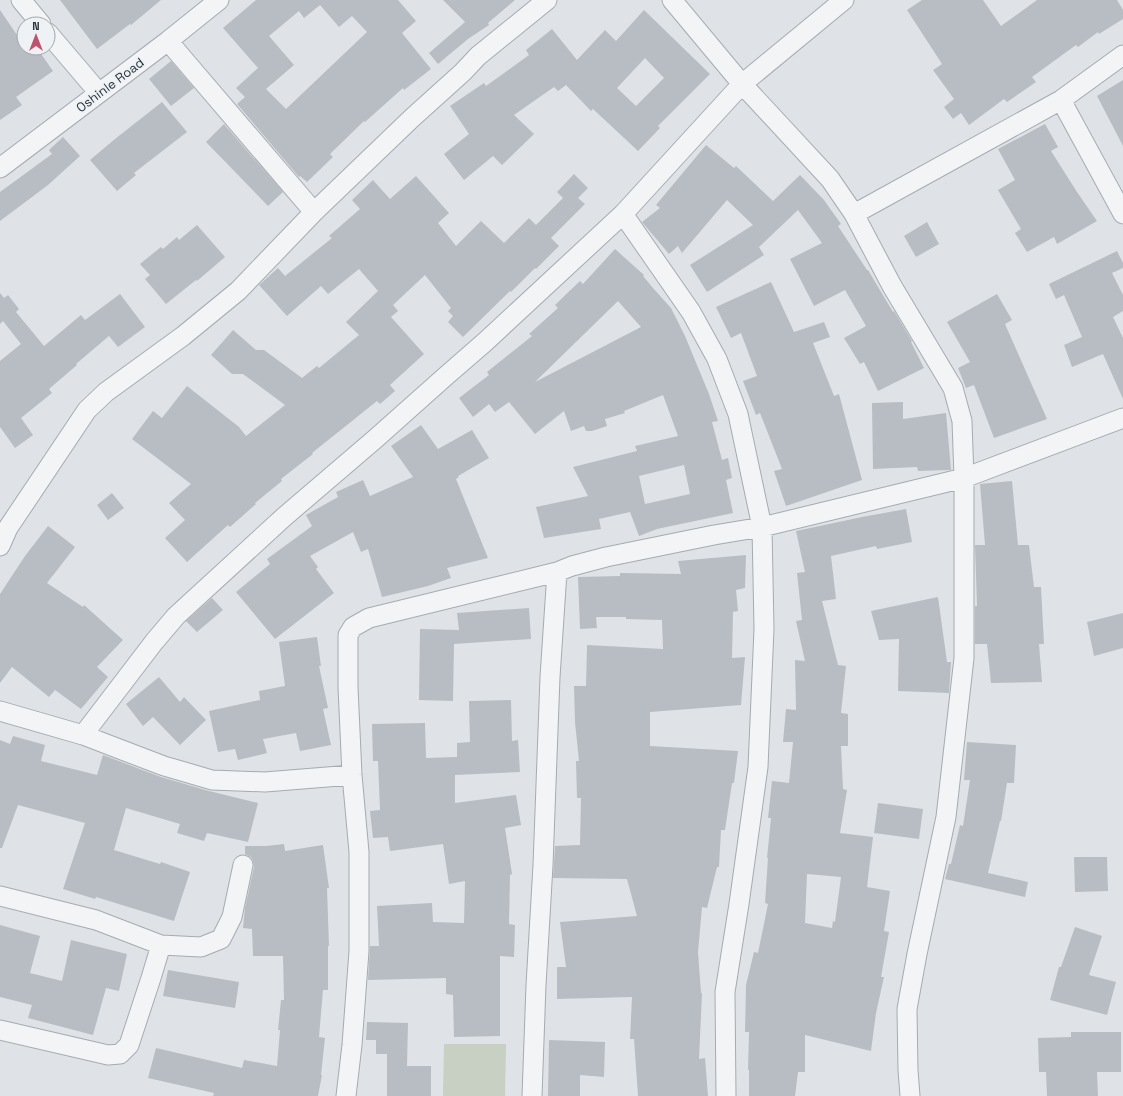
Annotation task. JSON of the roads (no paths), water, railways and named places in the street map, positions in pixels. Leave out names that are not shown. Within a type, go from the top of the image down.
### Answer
[{"type":"street","points":[[21,0],[34,16]]},
{"type":"street","name":"Oshinle Road","points":[[0,168],[168,41],[219,0]]},
{"type":"street","points":[[0,546],[8,528],[88,410],[106,392],[183,336],[238,291],[314,212],[406,123],[463,72],[478,56],[547,0]]},
{"type":"street","points":[[672,0],[742,84],[830,179],[854,214],[892,286],[953,388],[962,421],[964,478],[964,658],[946,817],[907,1009],[910,1096]]},
{"type":"street","points":[[83,735],[154,642],[176,616],[284,516],[374,440],[485,342],[623,214],[742,84],[844,0]]},
{"type":"street","points":[[168,41],[314,212]]},
{"type":"street","points":[[56,42],[99,93]]},
{"type":"street","points":[[854,214],[1061,100],[1123,55]]},
{"type":"street","points":[[1061,100],[1123,214]]},
{"type":"street","points":[[623,214],[691,312],[717,359],[738,414],[762,527],[764,630],[758,767],[725,992],[726,1096]]},
{"type":"street","points":[[346,1096],[352,1045],[359,951],[359,852],[352,775],[348,687],[348,635],[353,627],[369,618],[557,572],[572,566],[606,557],[714,535],[762,527],[964,478],[1123,418]]},
{"type":"street","points":[[532,1096],[550,677],[557,572]]},
{"type":"street","points":[[0,711],[83,735],[164,766],[212,780],[265,782],[352,775]]},
{"type":"street","points":[[0,896],[96,920],[161,946],[201,947],[221,939],[232,917],[243,865]]},
{"type":"street","points":[[0,1030],[108,1055],[120,1054],[129,1045],[161,946]]}]
